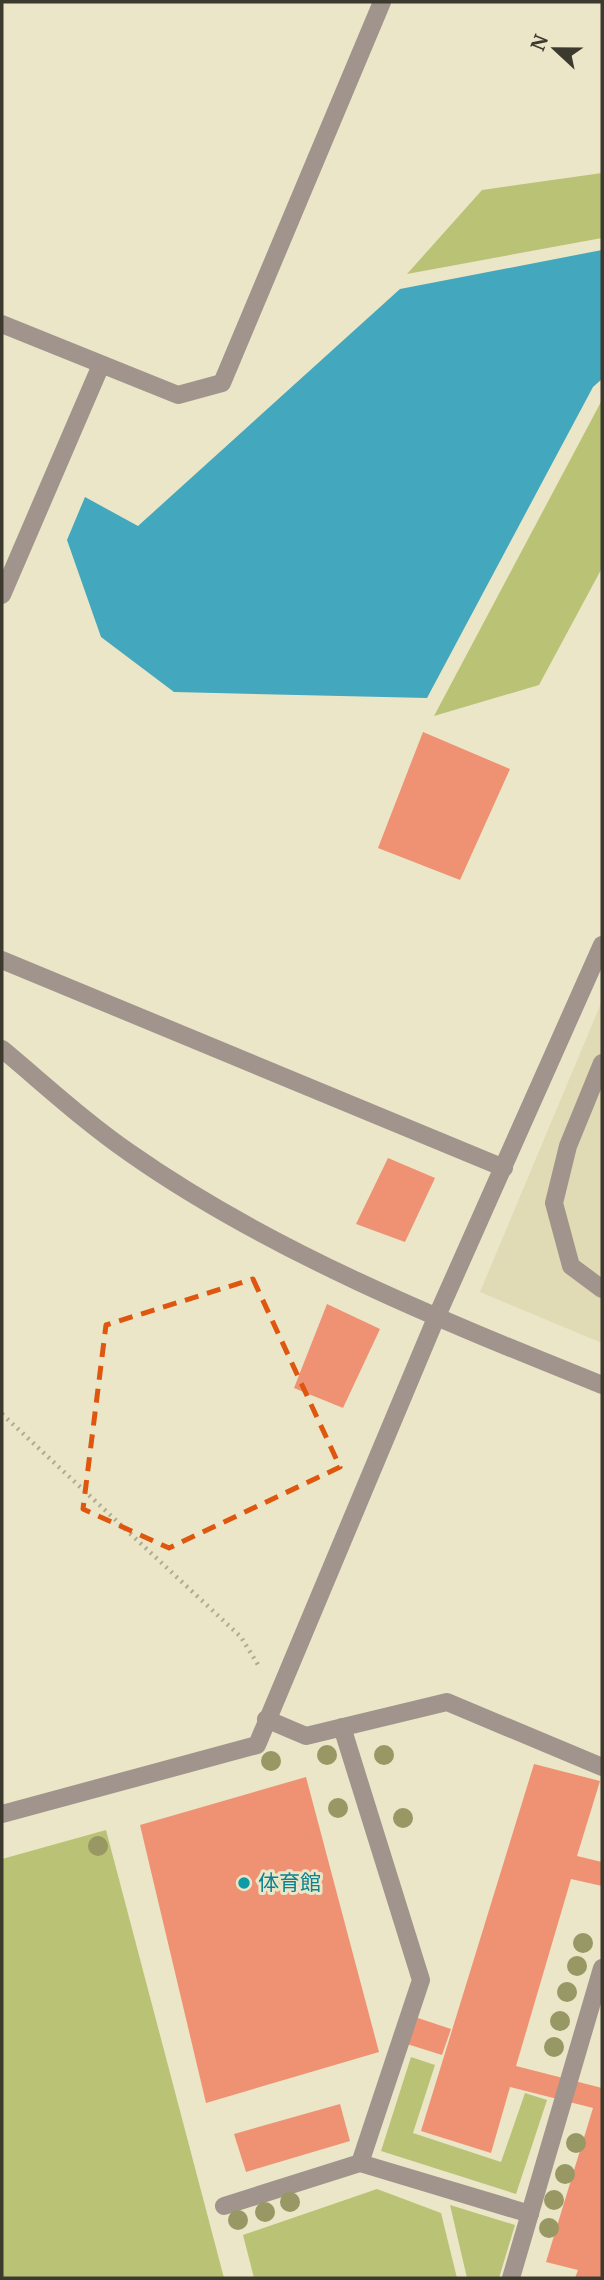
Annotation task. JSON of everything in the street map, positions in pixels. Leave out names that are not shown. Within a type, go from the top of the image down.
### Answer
[{"type":"street","points":[[2,324],[178,395],[222,383],[382,2]]},
{"type":"street","points":[[2,595],[101,365]]},
{"type":"street","points":[[2,1814],[257,1745],[436,1318],[602,945]]},
{"type":"street","points":[[2,960],[504,1168]]},
{"type":"street","points":[[2,1049],[130,1153],[240,1221],[436,1318],[602,1385]]},
{"type":"street","points":[[602,1063],[568,1146],[554,1203],[571,1266],[602,1289]]},
{"type":"street","points":[[267,1719],[306,1736],[447,1702],[602,1767]]},
{"type":"street","points":[[342,1727],[421,1980],[360,2163]]},
{"type":"street","points":[[511,2278],[602,1968]]},
{"type":"street","points":[[224,2206],[360,2163],[530,2214]]},
{"type":"path","points":[[2,1413],[241,1637],[276,1696]]},
{"type":"highlighted area","points":[[253,1279],[340,1467],[169,1548],[83,1509],[106,1325]]},
{"type":"shaded area","points":[[602,1001],[602,1343],[480,1292]]},
{"type":"green space","points":[[602,173],[602,238],[407,274],[482,190]]},
{"type":"green space","points":[[602,400],[602,568],[539,685],[434,716]]},
{"type":"green space","points":[[106,1830],[224,2278],[2,2278],[2,1859]]},
{"type":"green space","points":[[411,2057],[435,2065],[413,2133],[501,2162],[525,2093],[547,2100],[516,2194],[381,2151]]},
{"type":"green space","points":[[377,2189],[441,2213],[457,2278],[254,2278],[243,2235]]},
{"type":"green space","points":[[450,2205],[515,2225],[499,2278],[467,2278]]},
{"type":"water","points":[[602,250],[602,379],[593,387],[427,698],[174,692],[101,637],[67,540],[85,497],[138,526],[400,289]]},
{"type":"building","points":[[423,732],[510,769],[460,880],[378,848]]},
{"type":"building","points":[[388,1158],[435,1178],[405,1242],[356,1224]]},
{"type":"building","points":[[327,1304],[380,1329],[343,1408],[294,1388]]},
{"type":"building","points":[[534,1764],[600,1781],[577,1856],[602,1862],[602,1886],[571,1879],[516,2066],[602,2088],[602,2278],[575,2278],[578,2270],[546,2262],[593,2108],[510,2087],[491,2153],[421,2131]]},
{"type":"building","name":"体育館","points":[[306,1777],[379,2052],[206,2103],[140,1825]]},
{"type":"building","points":[[415,2017],[451,2029],[442,2055],[407,2044]]},
{"type":"building","points":[[340,2104],[350,2141],[246,2172],[234,2134]]},
{"type":"place","name":"体育館","points":[[244,1883]]}]
